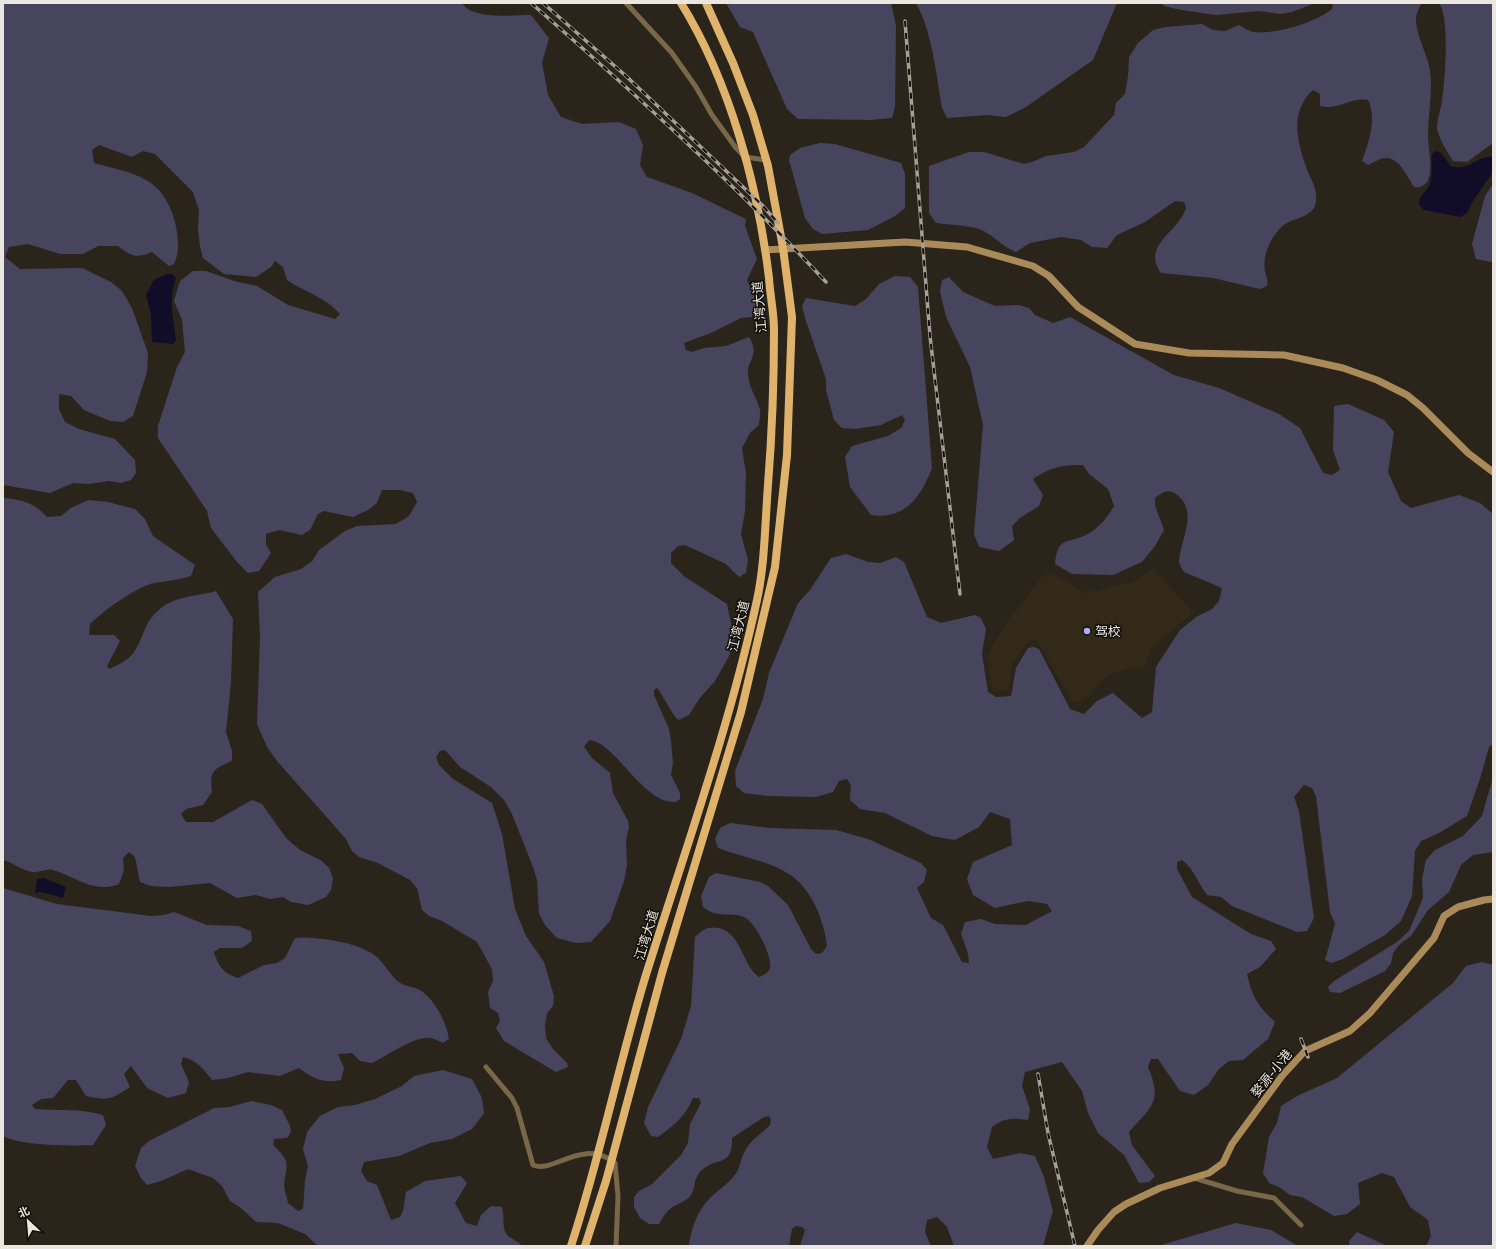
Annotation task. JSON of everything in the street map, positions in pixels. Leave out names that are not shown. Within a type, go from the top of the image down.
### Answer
[{"type":"highway","name":"江湾大道","points":[[571,1246],[599,1154],[644,983],[727,718],[758,598],[769,465],[774,327],[765,250],[751,176],[745,157],[716,73],[690,17],[681,3]]},
{"type":"highway","name":"江湾大道","points":[[585,1246],[612,1160],[662,973],[741,712],[772,581],[787,455],[792,317],[783,248],[766,160],[753,115],[733,63],[706,3]]},
{"type":"main road","points":[[765,250],[905,242],[967,247],[1033,266],[1049,276],[1078,307],[1135,344],[1190,353],[1284,355],[1343,368],[1376,380],[1407,395],[1423,408],[1468,453],[1493,472]]},
{"type":"main road","name":"婺源-小港","points":[[1087,1246],[1098,1230],[1114,1212],[1126,1204],[1154,1190],[1209,1173],[1223,1163],[1232,1144],[1282,1076],[1304,1051],[1350,1031],[1370,1013],[1434,938],[1444,916],[1458,907],[1493,899]]},
{"type":"street","points":[[626,3],[672,53],[696,87],[712,115],[745,157],[766,160]]},
{"type":"street","points":[[486,1067],[512,1098],[517,1108],[533,1165],[538,1167],[569,1157],[590,1153],[599,1154],[612,1160],[616,1168],[618,1196],[616,1246]]},
{"type":"street","points":[[1194,1177],[1237,1191],[1274,1198],[1301,1225]]},
{"type":"shaded area","points":[[3,3],[462,3],[467,8],[475,12],[484,14],[504,16],[531,15],[549,38],[542,63],[548,95],[561,117],[582,124],[619,122],[636,129],[643,145],[640,165],[647,177],[692,193],[746,219],[745,226],[757,259],[747,280],[760,309],[751,317],[741,318],[711,333],[684,343],[686,350],[692,352],[704,348],[726,346],[749,337],[754,349],[749,365],[748,375],[750,385],[759,405],[759,425],[750,433],[742,448],[746,474],[745,511],[741,534],[748,560],[746,573],[739,577],[726,564],[685,545],[678,546],[671,553],[671,563],[685,577],[727,604],[735,642],[715,681],[699,699],[689,715],[678,720],[657,688],[654,690],[654,695],[669,729],[673,763],[671,775],[680,793],[680,799],[676,802],[664,800],[652,794],[599,743],[589,740],[584,747],[592,758],[610,773],[613,793],[628,821],[629,827],[626,840],[627,865],[624,881],[610,921],[591,942],[576,943],[557,938],[545,925],[539,914],[537,880],[533,867],[512,814],[504,800],[491,787],[460,767],[445,750],[440,751],[436,757],[439,765],[453,779],[492,803],[502,834],[515,909],[526,936],[544,962],[554,996],[553,1006],[547,1013],[545,1025],[546,1038],[553,1049],[567,1063],[568,1067],[556,1072],[504,1041],[496,1028],[500,1021],[498,1013],[490,1008],[488,992],[493,981],[492,969],[477,942],[442,921],[429,916],[422,910],[417,888],[410,880],[378,863],[359,857],[352,851],[346,839],[277,761],[267,747],[257,724],[260,638],[258,592],[275,577],[301,569],[312,561],[319,550],[345,531],[357,526],[396,524],[409,516],[417,502],[413,493],[400,490],[382,490],[377,503],[368,510],[353,517],[324,511],[318,514],[310,530],[302,535],[279,530],[266,534],[266,545],[271,553],[259,571],[248,573],[237,562],[211,528],[207,511],[158,438],[158,426],[177,367],[185,352],[182,320],[174,301],[180,281],[193,271],[206,271],[234,281],[257,286],[288,305],[335,319],[340,314],[328,303],[287,280],[283,267],[275,261],[271,267],[256,277],[224,274],[203,258],[198,230],[199,210],[193,192],[155,154],[143,151],[132,157],[99,145],[92,150],[94,163],[140,177],[154,185],[161,192],[171,210],[177,230],[178,251],[174,264],[169,266],[152,252],[137,256],[126,252],[118,246],[98,246],[83,254],[60,254],[28,244],[9,247],[5,257],[20,269],[82,268],[111,282],[122,291],[132,308],[148,353],[147,372],[133,416],[123,422],[110,421],[84,410],[71,396],[59,394],[59,409],[65,422],[79,429],[115,439],[135,460],[136,473],[131,480],[121,483],[109,481],[88,484],[73,483],[50,493],[3,485]]},
{"type":"shaded area","points":[[726,3],[891,3],[896,26],[895,107],[892,118],[871,120],[798,119],[787,109],[753,32],[740,27]]},
{"type":"shaded area","points":[[916,3],[1117,3],[1093,60],[1026,107],[1006,117],[988,115],[947,118],[942,108],[930,41],[922,15]]},
{"type":"shaded area","points":[[1162,3],[1315,3],[1292,12],[1280,14],[1259,11],[1216,15],[1181,10],[1164,6]]},
{"type":"shaded area","points":[[1333,3],[1422,3],[1417,13],[1416,23],[1431,78],[1428,136],[1430,166],[1429,177],[1423,186],[1414,187],[1399,164],[1391,159],[1381,159],[1368,165],[1362,161],[1372,122],[1371,107],[1368,100],[1355,100],[1332,107],[1320,106],[1320,94],[1313,90],[1305,99],[1300,109],[1297,130],[1301,151],[1315,189],[1315,206],[1308,214],[1284,225],[1271,240],[1266,252],[1264,265],[1267,286],[1260,289],[1213,278],[1161,273],[1156,263],[1155,255],[1163,239],[1182,217],[1186,208],[1184,202],[1175,201],[1145,222],[1117,235],[1107,248],[1092,247],[1081,240],[1061,237],[1030,243],[1016,252],[979,229],[936,223],[929,213],[929,166],[969,152],[984,152],[1024,164],[1046,156],[1074,152],[1084,147],[1114,115],[1116,103],[1125,94],[1129,57],[1138,43],[1153,30],[1166,27],[1202,24],[1213,30],[1225,31],[1239,25],[1253,32],[1272,32],[1294,27],[1315,19],[1332,9]]},
{"type":"shaded area","points":[[1439,3],[1493,3],[1493,143],[1467,162],[1453,161],[1441,141],[1437,128],[1443,92],[1446,50],[1445,21]]},
{"type":"shaded area","points":[[820,143],[835,144],[901,163],[905,174],[905,208],[895,216],[868,230],[822,234],[813,229],[805,218],[789,160],[790,155],[800,148]]},
{"type":"shaded area","points":[[1436,151],[1440,152],[1451,166],[1457,167],[1463,167],[1482,158],[1493,157],[1493,172],[1473,201],[1467,213],[1460,217],[1424,210],[1420,206],[1419,203],[1421,196],[1429,187],[1432,172],[1432,154]]},
{"type":"shaded area","points":[[1493,184],[1493,260],[1491,262],[1476,259],[1472,244],[1485,196]]},
{"type":"shaded area","points":[[167,274],[172,274],[176,278],[172,293],[176,340],[173,344],[152,342],[151,315],[146,295],[154,280]]},
{"type":"shaded area","points":[[895,276],[910,277],[918,287],[932,468],[923,488],[910,504],[893,514],[883,516],[871,515],[850,487],[845,457],[852,446],[888,436],[901,428],[905,420],[902,415],[881,425],[855,429],[842,428],[834,420],[826,390],[826,379],[802,306],[806,298],[855,306],[866,299],[879,284]]},
{"type":"shaded area","points":[[949,277],[963,292],[995,306],[1019,305],[1029,308],[1035,315],[1053,323],[1070,317],[1174,375],[1219,388],[1279,414],[1300,428],[1323,473],[1332,475],[1340,470],[1333,450],[1334,406],[1348,404],[1384,420],[1394,432],[1388,472],[1401,501],[1411,508],[1459,495],[1480,503],[1493,514],[1493,744],[1489,747],[1467,816],[1439,833],[1421,841],[1415,851],[1412,896],[1401,921],[1385,935],[1343,959],[1331,963],[1325,960],[1335,924],[1330,912],[1316,796],[1312,788],[1304,785],[1294,797],[1299,811],[1314,918],[1307,931],[1297,932],[1232,906],[1221,897],[1207,895],[1193,872],[1186,864],[1182,860],[1177,862],[1177,869],[1192,897],[1251,934],[1271,941],[1276,949],[1260,967],[1247,974],[1256,1001],[1275,1022],[1268,1039],[1243,1060],[1229,1061],[1219,1069],[1208,1085],[1194,1095],[1180,1091],[1158,1059],[1151,1059],[1148,1067],[1154,1088],[1152,1103],[1149,1110],[1129,1132],[1132,1145],[1155,1176],[1149,1182],[1139,1183],[1124,1155],[1098,1133],[1088,1113],[1082,1091],[1062,1062],[1025,1072],[1022,1086],[1030,1109],[1028,1120],[1009,1119],[1001,1121],[992,1127],[987,1147],[993,1159],[1020,1153],[1035,1156],[1044,1177],[1053,1211],[1043,1246],[954,1246],[947,1227],[937,1217],[927,1220],[925,1232],[931,1246],[800,1246],[805,1230],[802,1227],[796,1226],[792,1229],[789,1246],[689,1246],[693,1227],[701,1209],[709,1199],[734,1176],[738,1170],[746,1149],[751,1142],[770,1125],[771,1120],[769,1116],[764,1117],[732,1138],[732,1148],[730,1154],[726,1158],[711,1164],[700,1172],[691,1195],[686,1200],[669,1210],[659,1224],[649,1224],[640,1218],[634,1207],[634,1197],[639,1191],[652,1184],[681,1155],[688,1143],[690,1124],[701,1103],[699,1098],[693,1098],[683,1116],[658,1137],[651,1136],[644,1123],[648,1107],[681,1039],[691,1006],[695,937],[706,929],[712,927],[727,931],[733,936],[753,972],[759,977],[764,975],[770,967],[766,947],[758,932],[748,920],[740,916],[714,913],[703,907],[701,896],[709,877],[716,873],[760,882],[768,886],[788,905],[811,949],[816,954],[822,953],[827,946],[820,917],[806,890],[792,876],[784,871],[718,848],[715,839],[720,828],[730,823],[769,828],[836,830],[868,839],[921,863],[927,870],[924,882],[917,888],[931,918],[943,925],[962,962],[969,963],[968,953],[961,934],[965,922],[981,919],[995,924],[1026,925],[1052,911],[1047,904],[1028,901],[995,908],[973,895],[967,879],[973,862],[1012,845],[1010,819],[990,812],[979,827],[955,840],[932,836],[885,813],[860,809],[850,800],[851,785],[847,779],[839,781],[833,792],[816,797],[768,796],[744,793],[736,786],[735,771],[763,699],[769,673],[798,603],[810,590],[831,558],[846,554],[868,562],[880,563],[896,557],[904,562],[927,617],[941,623],[975,615],[981,618],[986,629],[982,654],[988,692],[996,697],[1011,696],[1016,668],[1028,648],[1033,647],[1039,649],[1070,709],[1084,714],[1097,701],[1113,693],[1142,718],[1152,712],[1156,667],[1180,630],[1196,617],[1212,609],[1219,601],[1222,588],[1184,572],[1180,565],[1180,552],[1188,517],[1183,501],[1176,494],[1170,491],[1162,493],[1155,498],[1157,510],[1164,530],[1155,546],[1142,562],[1113,575],[1072,574],[1055,564],[1058,549],[1064,542],[1079,538],[1095,529],[1105,519],[1114,506],[1108,489],[1089,474],[1083,465],[1056,468],[1033,479],[1043,495],[1039,506],[1020,518],[1012,526],[1014,540],[999,551],[979,547],[974,534],[983,425],[970,367],[946,317],[940,291],[942,280]]},
{"type":"shaded area","points":[[3,498],[16,499],[32,505],[47,517],[61,516],[71,508],[88,500],[108,502],[135,509],[145,519],[153,536],[195,565],[191,576],[147,585],[120,600],[90,624],[89,635],[114,635],[120,641],[107,666],[109,669],[123,662],[132,655],[138,646],[147,624],[155,613],[161,608],[173,601],[216,591],[233,619],[231,682],[226,732],[232,751],[232,761],[214,771],[211,779],[212,792],[203,805],[186,809],[181,814],[186,822],[213,822],[252,800],[262,804],[286,838],[300,850],[322,861],[329,868],[333,878],[331,890],[326,897],[308,905],[291,902],[283,897],[270,899],[256,895],[237,898],[210,883],[170,887],[151,886],[140,882],[135,857],[129,852],[123,858],[124,870],[119,884],[110,887],[93,886],[53,870],[32,872],[3,860]]},
{"type":"shaded area","name":"驾校","points":[[1153,569],[1191,609],[1192,614],[1153,646],[1143,670],[1131,667],[1107,676],[1085,699],[1078,702],[1072,701],[1037,641],[1034,639],[1026,643],[1011,666],[1011,682],[1008,690],[996,692],[991,682],[987,656],[1006,623],[1041,578],[1050,573],[1086,593],[1135,581]]},
{"type":"shaded area","points":[[1493,777],[1493,852],[1473,855],[1461,865],[1449,892],[1428,910],[1411,936],[1400,944],[1393,953],[1391,963],[1385,971],[1340,993],[1330,992],[1328,987],[1334,981],[1397,942],[1409,931],[1423,898],[1422,879],[1426,860],[1435,850],[1463,836],[1482,816]]},
{"type":"shaded area","points":[[44,878],[66,887],[63,898],[41,892],[35,893],[37,879]]},
{"type":"shaded area","points":[[3,888],[57,904],[151,916],[164,915],[174,912],[207,925],[238,926],[251,931],[252,941],[242,948],[220,948],[214,952],[222,969],[238,978],[264,965],[277,963],[285,958],[295,938],[326,939],[360,947],[377,957],[398,982],[420,990],[430,999],[442,1018],[448,1032],[449,1039],[443,1043],[431,1038],[416,1040],[372,1063],[360,1061],[352,1053],[338,1054],[344,1068],[341,1080],[335,1081],[324,1081],[318,1079],[299,1068],[280,1076],[248,1072],[228,1078],[212,1080],[206,1072],[192,1060],[183,1057],[181,1064],[189,1082],[186,1093],[168,1098],[147,1088],[131,1066],[124,1074],[130,1087],[118,1095],[105,1099],[86,1096],[76,1080],[68,1080],[53,1098],[41,1099],[32,1105],[35,1109],[77,1111],[103,1115],[106,1125],[93,1145],[47,1145],[11,1139],[3,1136]]},
{"type":"shaded area","points":[[1482,962],[1493,965],[1493,1246],[1426,1246],[1431,1236],[1428,1220],[1410,1207],[1394,1177],[1382,1173],[1358,1183],[1360,1204],[1347,1214],[1334,1216],[1302,1197],[1290,1195],[1279,1187],[1269,1183],[1263,1173],[1269,1137],[1277,1123],[1281,1106],[1297,1096],[1337,1078],[1453,983],[1466,966]]},
{"type":"shaded area","points":[[443,1070],[472,1079],[482,1098],[484,1113],[472,1129],[452,1139],[430,1143],[399,1156],[364,1162],[361,1171],[367,1181],[377,1185],[391,1220],[400,1217],[403,1211],[406,1192],[425,1181],[461,1176],[467,1183],[455,1203],[466,1223],[477,1226],[481,1215],[491,1206],[502,1207],[506,1233],[522,1246],[318,1246],[305,1234],[278,1223],[256,1222],[241,1208],[230,1201],[222,1186],[213,1178],[188,1169],[161,1181],[147,1185],[141,1178],[135,1166],[141,1148],[149,1141],[214,1108],[230,1107],[251,1101],[271,1105],[282,1110],[290,1126],[291,1132],[287,1138],[274,1139],[273,1145],[285,1159],[287,1167],[284,1189],[288,1203],[298,1211],[303,1209],[305,1181],[308,1166],[303,1149],[307,1132],[320,1116],[338,1107],[355,1105],[375,1099],[402,1086],[414,1076]]},
{"type":"shaded area","points":[[1236,1223],[1271,1230],[1298,1246],[1158,1246]]},
{"type":"shaded area","points":[[1357,1232],[1387,1246],[1350,1246],[1349,1241]]},
{"type":"railway","points":[[531,3],[682,139],[755,209],[826,282]]},
{"type":"railway","points":[[543,3],[626,76],[762,205],[778,223]]},
{"type":"railway","points":[[905,21],[930,336],[960,594]]},
{"type":"railway","points":[[1301,1039],[1308,1057]]},
{"type":"railway","points":[[1038,1074],[1048,1133],[1075,1246]]},
{"type":"place","name":"驾校","points":[[1087,631]]}]
